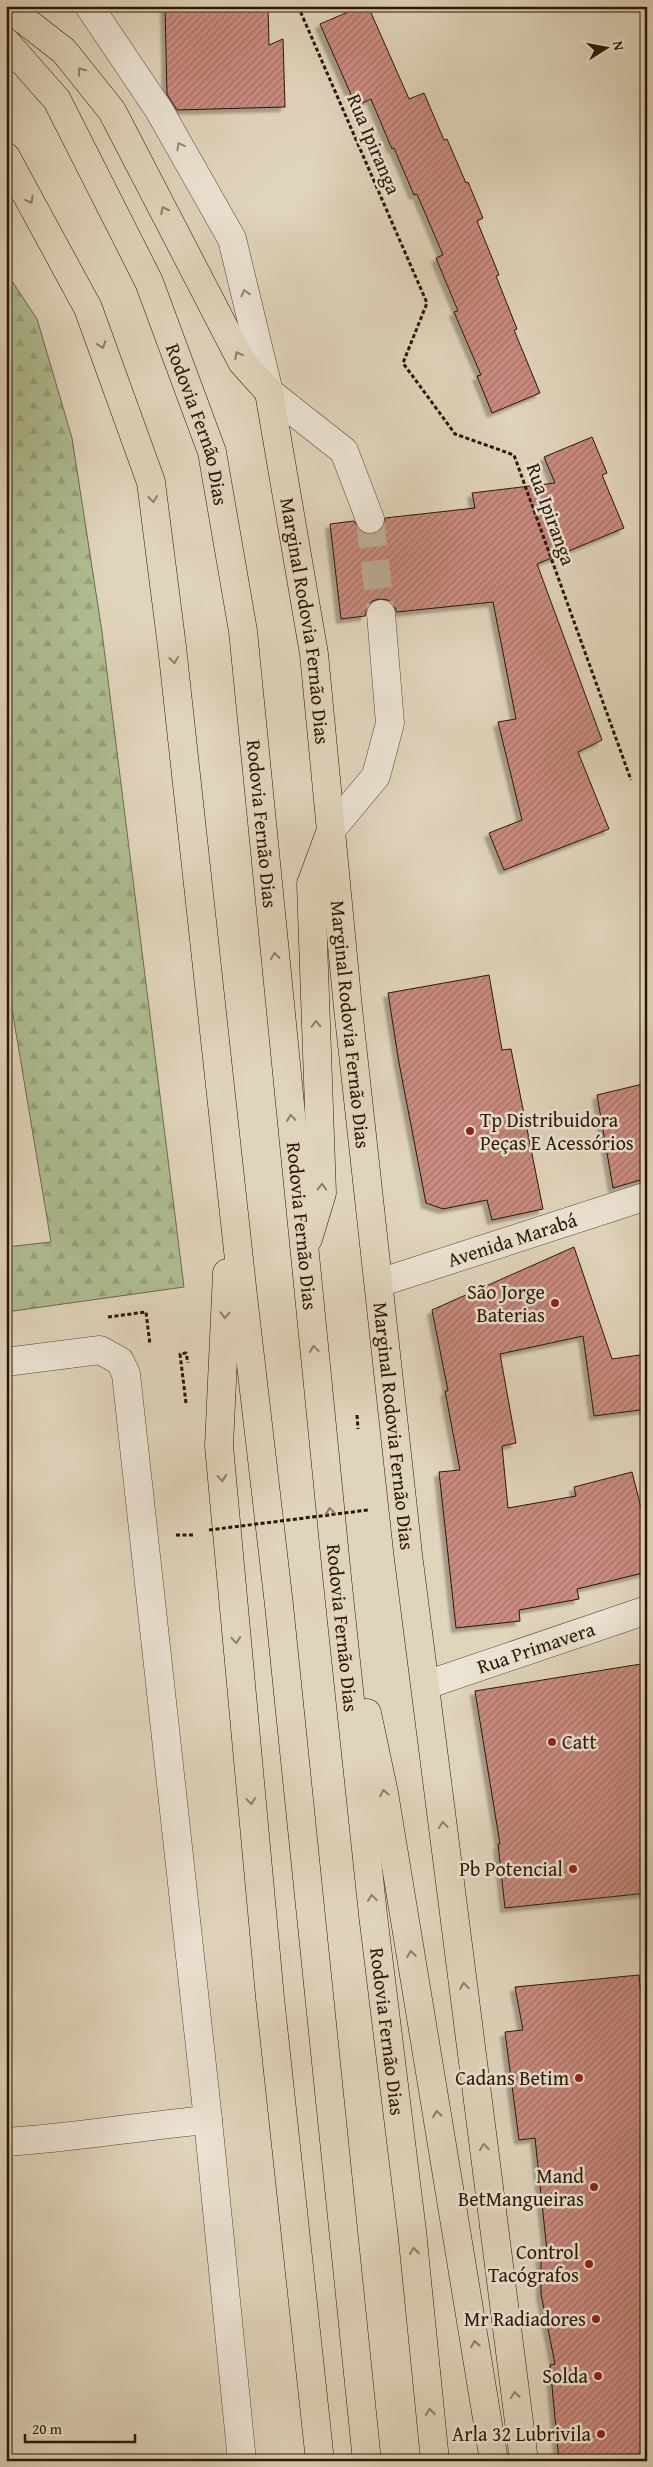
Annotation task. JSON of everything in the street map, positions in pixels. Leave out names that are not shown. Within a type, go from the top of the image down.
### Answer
[{"type":"main road","points":[[6,6],[64,51],[112,111],[242,362],[269,392]]},
{"type":"main road","name":"Rodovia Fernão Dias","points":[[6,42],[57,100],[149,282],[212,452],[243,631],[337,1577],[375,1924],[412,2232],[435,2461]]},
{"type":"main road","points":[[6,158],[88,308],[151,482],[173,656],[267,1512],[279,1605],[367,2461]]},
{"type":"main road","name":"Marginal Rodovia Fernão Dias","points":[[269,392],[314,654],[408,1554],[524,2461]]},
{"type":"main road","points":[[304,1250],[322,1193],[311,884],[331,830]]},
{"type":"main road","points":[[230,1179],[219,1446],[270,1998],[320,2461]]},
{"type":"main road","points":[[337,1577],[384,1793],[494,2461]]},
{"type":"street","points":[[91,9],[159,110],[232,240],[269,392],[344,452],[370,519]]},
{"type":"street","points":[[331,830],[376,776],[390,723],[382,614]]},
{"type":"street","name":"Avenida Marabá","points":[[379,1283],[647,1196]]},
{"type":"street","points":[[6,1362],[100,1350],[120,1361],[126,1374],[208,2120],[242,2461]]},
{"type":"street","name":"Rua Primavera","points":[[426,1685],[647,1610]]},
{"type":"street","points":[[6,2142],[53,2139],[128,2128],[208,2120]]},
{"type":"path","name":"Rua Ipiranga","points":[[298,6],[427,303],[403,363],[455,434],[514,455],[630,780]]},
{"type":"path","points":[[208,1530],[368,1510]]},
{"type":"green space","points":[[6,272],[37,319],[72,438],[102,632],[184,1287],[6,1312],[6,1247],[51,1242],[6,973]]},
{"type":"building","points":[[165,6],[268,6],[269,45],[283,39],[285,107],[177,110],[167,94]]},
{"type":"building","points":[[362,6],[368,6],[409,99],[424,93],[444,140],[447,139],[466,183],[468,182],[483,218],[477,221],[499,275],[496,276],[517,329],[514,330],[540,393],[492,413],[477,376],[481,375],[454,312],[458,311],[436,258],[443,255],[417,194],[414,195],[371,99],[356,106],[320,24]]},
{"type":"building","points":[[592,437],[607,473],[602,475],[624,528],[537,564],[602,740],[578,752],[609,829],[504,870],[489,833],[522,820],[498,722],[516,719],[493,602],[397,612],[388,600],[379,599],[372,601],[367,607],[365,616],[341,619],[330,524],[354,521],[361,531],[367,534],[375,534],[382,528],[385,518],[475,508],[472,493],[555,483],[544,457]]},
{"type":"building","name":"Tp Distribuidora Peças E Acessórios","points":[[489,975],[502,1050],[511,1049],[543,1209],[492,1220],[487,1200],[443,1209],[426,1203],[399,1063],[388,993]]},
{"type":"building","points":[[647,1083],[647,1178],[613,1188],[597,1095]]},
{"type":"building","points":[[574,1247],[612,1359],[647,1354],[647,1409],[594,1416],[583,1336],[500,1354],[516,1443],[502,1446],[508,1508],[576,1496],[574,1487],[632,1472],[647,1531],[647,1572],[577,1589],[579,1599],[519,1610],[520,1621],[456,1628],[439,1472],[460,1470],[445,1391],[448,1391],[432,1310]]},
{"type":"building","points":[[647,1663],[647,1893],[505,1908],[498,1844],[500,1844],[475,1691]]},
{"type":"building","points":[[639,1975],[643,2014],[647,2014],[647,2340],[641,2341],[647,2403],[647,2461],[559,2461],[550,2365],[555,2364],[541,2294],[541,2251],[547,2251],[535,2138],[519,2140],[505,2032],[523,2030],[515,1987]]},
{"type":"tunnel","points":[[370,519],[381,614]]},
{"type":"place","name":"Tp Distribuidora Peças E Acessórios","points":[[470,1131]]},
{"type":"place","name":"São Jorge Baterias","points":[[555,1303]]},
{"type":"place","name":"Catt","points":[[552,1742]]},
{"type":"place","name":"Pb Potencial","points":[[573,1869]]},
{"type":"place","name":"Cadans Betim","points":[[579,2078]]},
{"type":"place","name":"Mand BetMangueiras","points":[[594,2187]]},
{"type":"place","name":"Control Tacógrafos","points":[[589,2264]]},
{"type":"place","name":"Mr Radiadores","points":[[596,2319]]},
{"type":"place","name":"Solda","points":[[598,2376]]},
{"type":"place","name":"Arla 32 Lubrivila","points":[[601,2434]]}]
